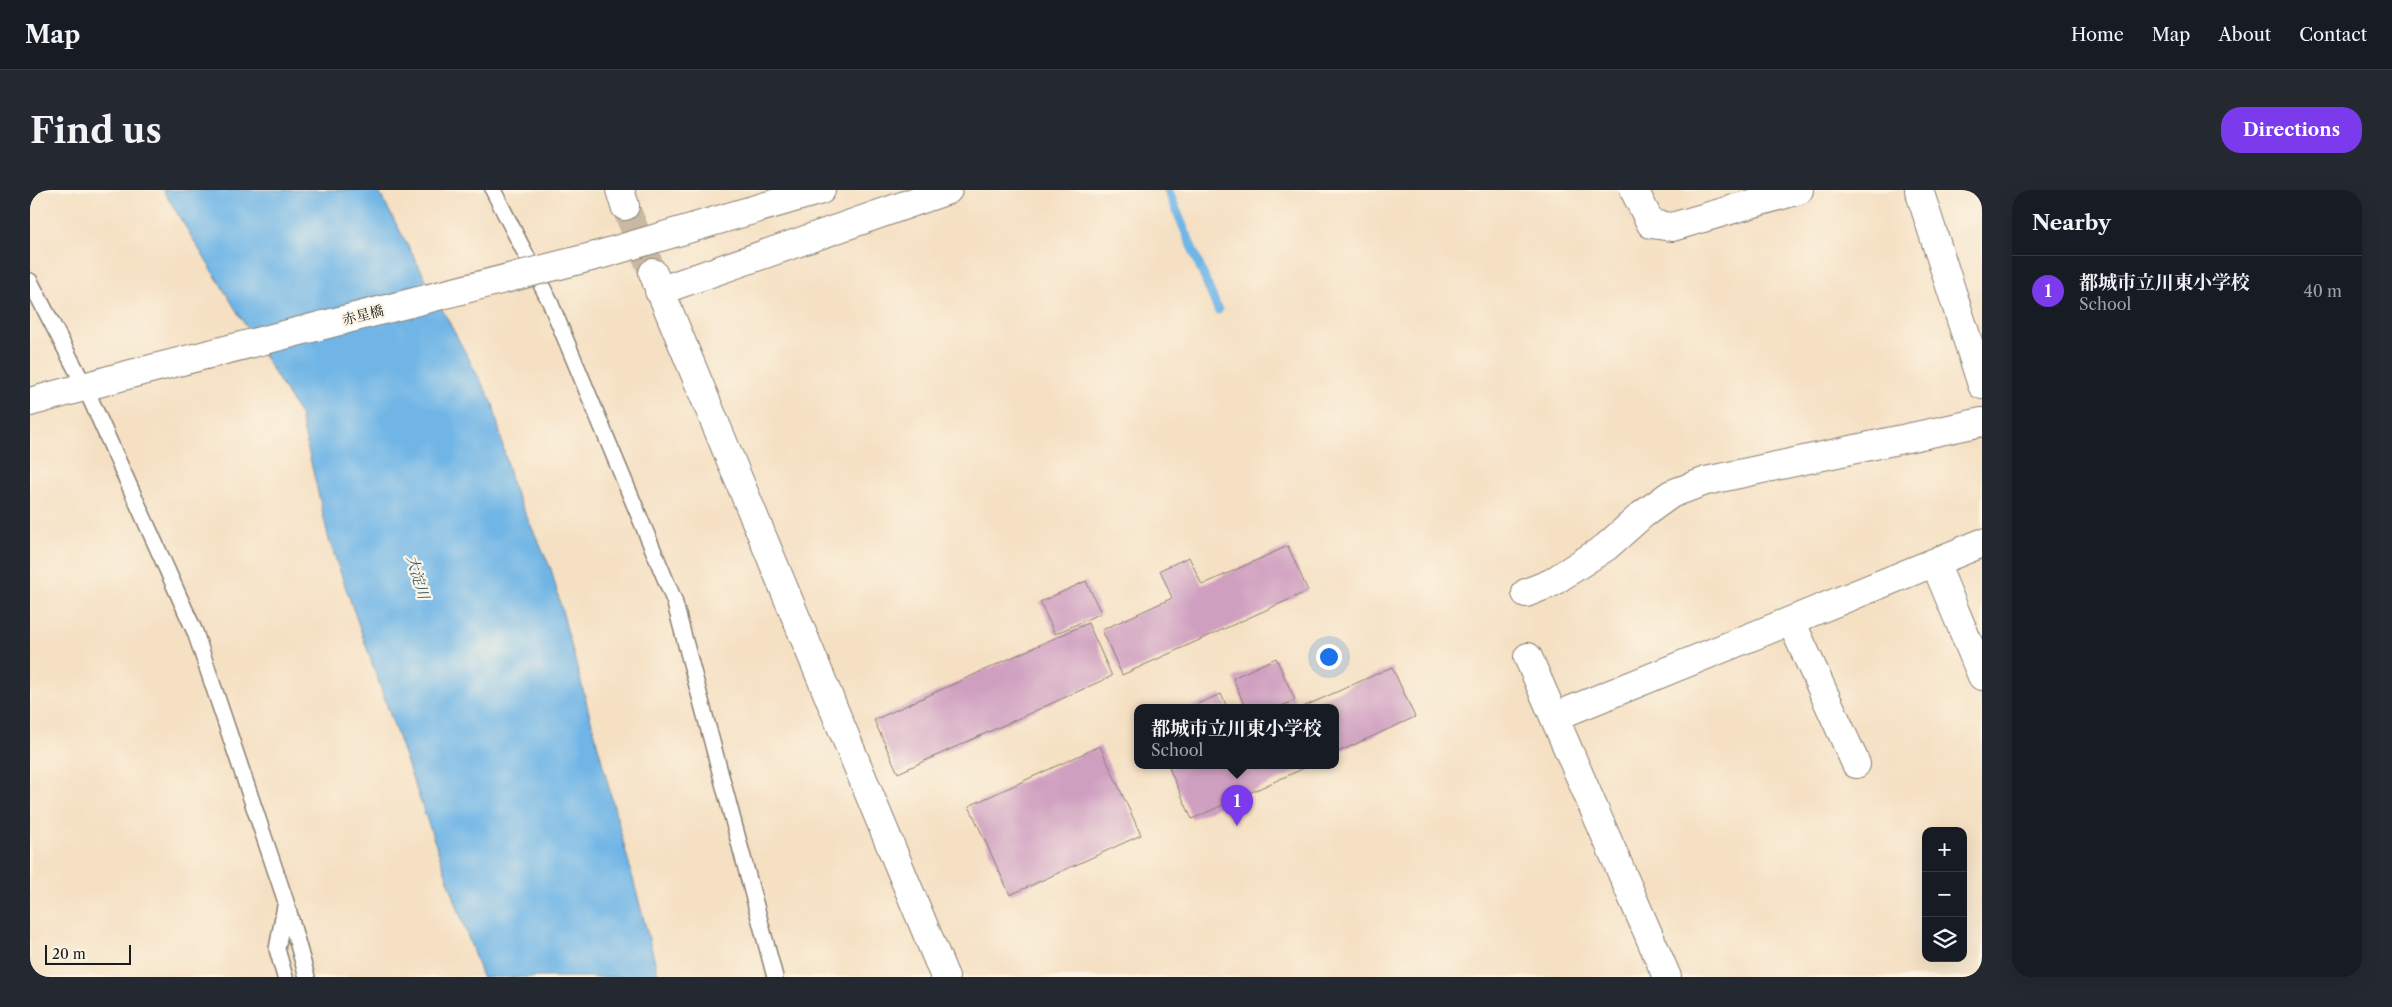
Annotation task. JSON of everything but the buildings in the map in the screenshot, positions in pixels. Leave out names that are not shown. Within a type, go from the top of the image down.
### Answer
[{"type":"street","name":"赤星橋","points":[[30,402],[127,375],[599,255],[821,190]]},
{"type":"street","points":[[945,977],[656,282],[948,190]]},
{"type":"street","points":[[1634,190],[1651,224],[1672,227],[1799,190]]},
{"type":"street","points":[[1919,190],[1982,385]]},
{"type":"street","points":[[1526,593],[1551,583],[1606,547],[1642,515],[1671,494],[1697,484],[1982,422]]},
{"type":"street","points":[[1554,717],[1982,542]]},
{"type":"street","points":[[1935,562],[1982,676]]},
{"type":"street","points":[[1791,621],[1856,764]]},
{"type":"street","points":[[1528,657],[1668,977]]},
{"type":"lane","points":[[493,190],[550,302],[674,600],[775,977]]},
{"type":"lane","points":[[30,281],[85,387],[195,632],[286,902],[307,977]]},
{"type":"lane","points":[[285,977],[277,949],[286,902]]},
{"type":"water","name":"大淀川","points":[[163,190],[376,190],[379,192],[493,404],[512,485],[551,569],[659,977],[482,977],[329,540],[300,415]]},
{"type":"waterway","points":[[1168,190],[1218,310]]},
{"type":"tunnel","points":[[625,206],[653,273]]},
{"type":"place","name":"都城市立川東小学校","points":[[1237,826]]}]
